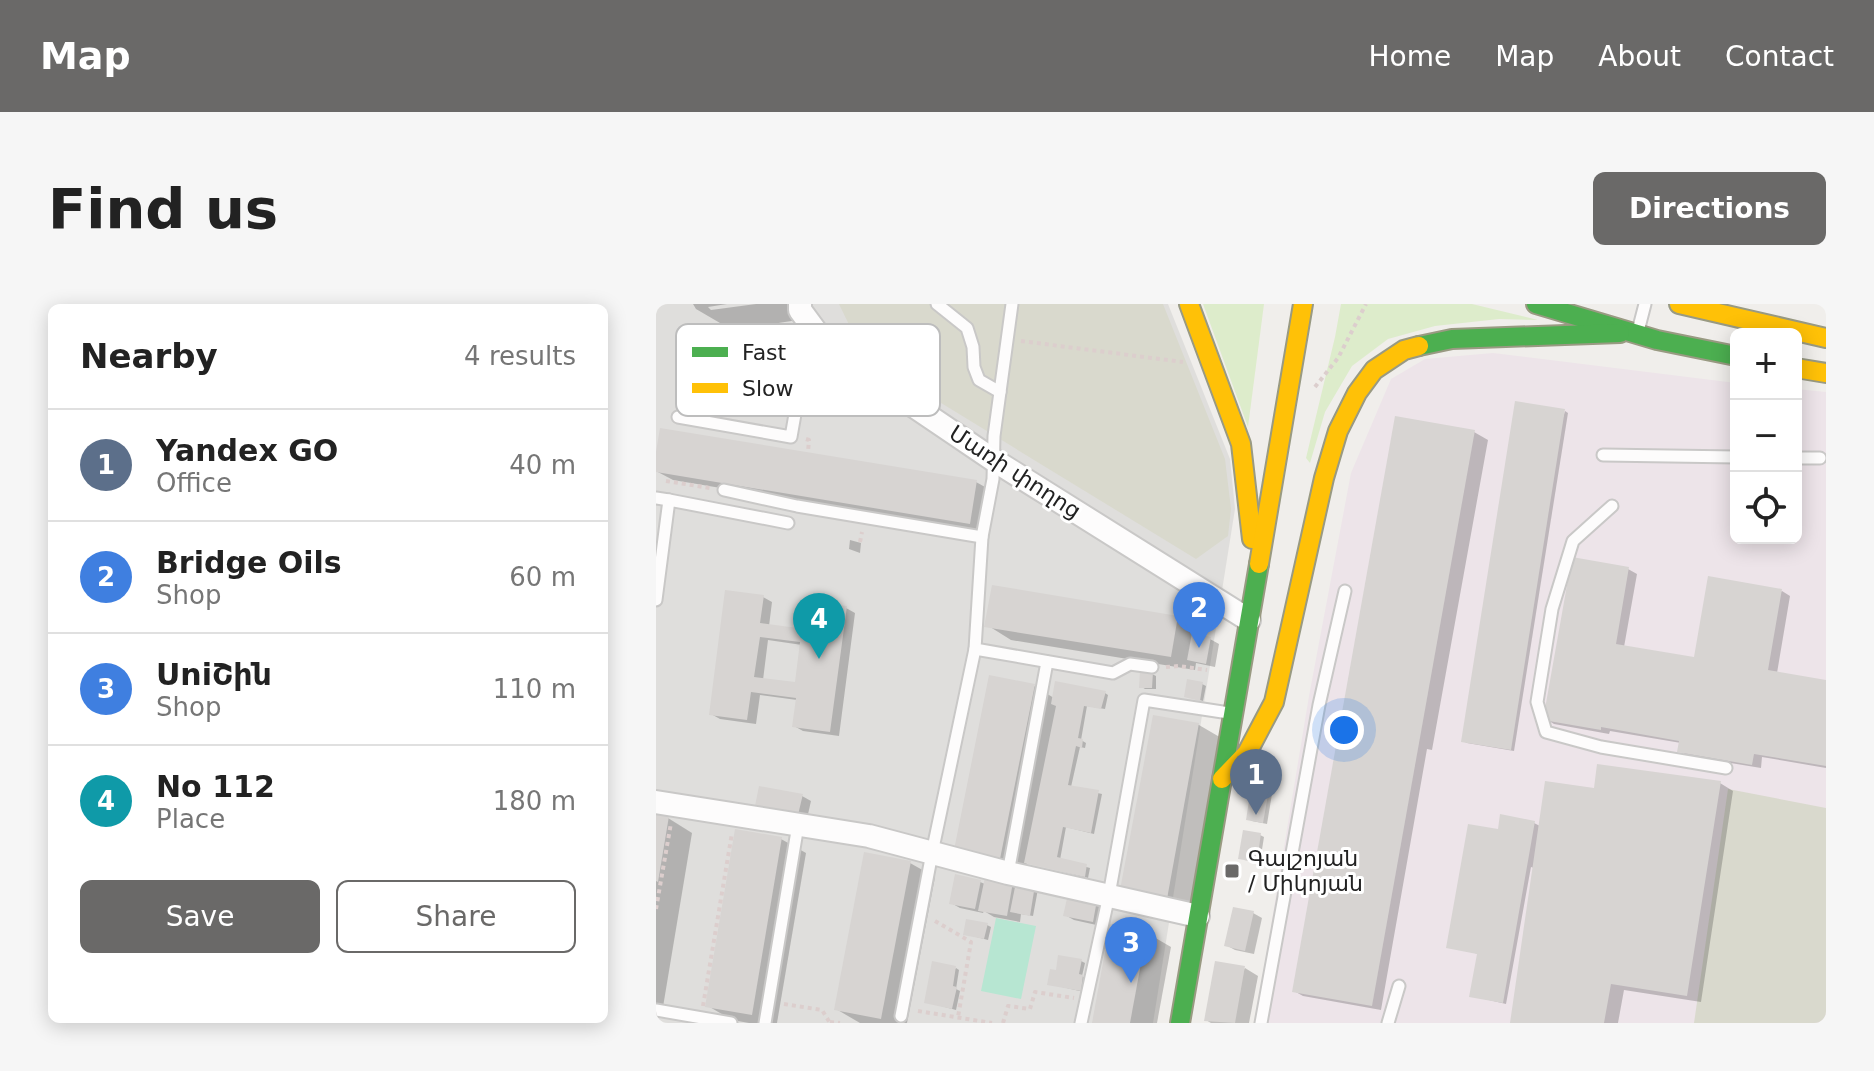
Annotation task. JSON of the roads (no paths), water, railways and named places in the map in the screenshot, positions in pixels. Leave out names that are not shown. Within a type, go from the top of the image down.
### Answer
[{"type":"main road","points":[[1189,304],[1241,444],[1256,573]]},
{"type":"main road","points":[[1180,1023],[1303,304]]},
{"type":"main road","points":[[1536,304],[1657,340],[1730,355]]},
{"type":"main road","points":[[1687,306],[1764,304]]},
{"type":"main road","points":[[1687,306],[1826,338]]},
{"type":"main road","points":[[1222,779],[1247,753],[1274,702],[1324,478],[1338,431],[1357,393],[1374,370],[1404,350],[1452,339],[1632,333]]},
{"type":"main road","points":[[1802,369],[1826,373]]},
{"type":"street","name":"Մառի փողոց","points":[[800,304],[800,310],[810,324]]},
{"type":"street","name":"Մառի փողոց","points":[[928,416],[1249,620]]},
{"type":"street","points":[[665,803],[869,836],[1008,873],[1198,916]]},
{"type":"lane","points":[[937,304],[967,328],[979,380],[1000,392]]},
{"type":"lane","points":[[901,1016],[975,649],[982,537],[993,479],[992,459],[1012,304]]},
{"type":"lane","points":[[1632,333],[1645,304]]},
{"type":"lane","points":[[678,417],[791,437],[795,416]]},
{"type":"lane","points":[[1603,455],[1730,457]]},
{"type":"lane","points":[[1802,458],[1820,458]]},
{"type":"lane","points":[[724,490],[797,506],[982,537]]},
{"type":"lane","points":[[656,600],[662,499],[788,523]]},
{"type":"lane","points":[[1612,506],[1573,541],[1552,609],[1537,702],[1546,732],[1601,747],[1726,768]]},
{"type":"lane","points":[[1261,1023],[1319,705],[1345,591]]},
{"type":"lane","points":[[975,649],[1113,673],[1130,664],[1152,667]]},
{"type":"lane","points":[[1008,873],[1047,662]]},
{"type":"lane","points":[[1081,1023],[1109,895],[1144,700],[1233,714]]},
{"type":"lane","points":[[765,1023],[798,825]]},
{"type":"lane","points":[[1388,1023],[1399,986]]},
{"type":"lane","points":[[656,1010],[731,1023]]},
{"type":"place","name":"Bridge Oils","points":[[1199,648]]},
{"type":"place","name":"No 112","points":[[819,659]]},
{"type":"place","name":"Yandex GO","points":[[1256,815]]},
{"type":"place","name":"Գալշոյան / Միկոյան","points":[[1232,871]]},
{"type":"place","name":"UniՇին","points":[[1131,983]]}]
